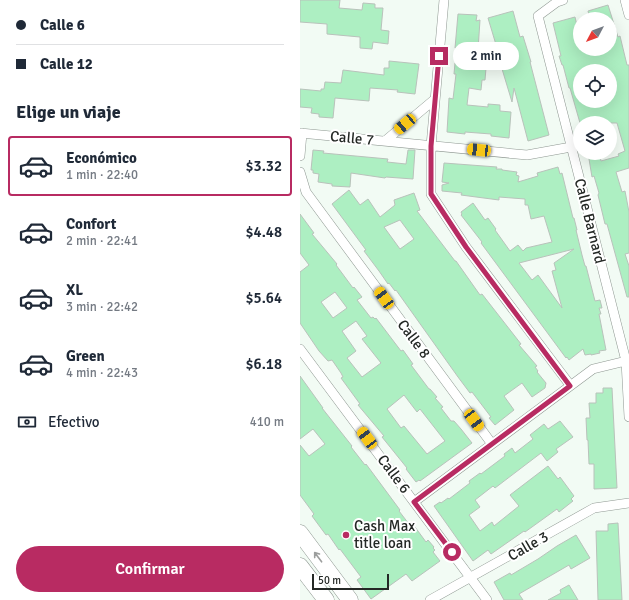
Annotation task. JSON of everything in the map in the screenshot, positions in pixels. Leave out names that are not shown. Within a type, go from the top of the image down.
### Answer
[{"type":"highway","points":[[300,533],[350,600]]},
{"type":"highway","points":[[300,566],[326,600]]},
{"type":"street","points":[[444,0],[431,146],[431,194],[466,247],[570,386]]},
{"type":"street","name":"Calle Barnard","points":[[563,0],[557,2],[538,16],[626,361],[629,416]]},
{"type":"street","points":[[625,0],[629,15]]},
{"type":"street","points":[[385,141],[435,99]]},
{"type":"street","points":[[300,156],[301,133]]},
{"type":"street","name":"Calle 7","points":[[301,133],[527,155],[571,147]]},
{"type":"street","name":"Calle 8","points":[[300,172],[306,192],[492,444]]},
{"type":"street","name":"Calle 6","points":[[300,349],[487,600]]},
{"type":"street","points":[[414,502],[593,369],[626,361]]},
{"type":"street","name":"Calle 3","points":[[430,600],[594,508],[629,503]]},
{"type":"building","points":[[300,0],[340,0],[339,8],[362,10],[363,3],[375,4],[375,8],[383,8],[381,30],[389,31],[388,44],[373,42],[372,49],[360,48],[360,37],[327,34],[327,24],[300,22]]},
{"type":"building","points":[[608,5],[610,12],[588,12]]},
{"type":"building","points":[[513,11],[520,37],[523,36],[531,62],[549,135],[528,141],[514,88],[512,102],[488,18]]},
{"type":"building","points":[[458,14],[477,15],[476,21],[480,20],[478,50],[455,48]]},
{"type":"building","points":[[573,18],[573,56],[617,56],[617,34],[618,37],[620,36],[627,65],[629,65],[629,168],[616,172],[622,192],[625,191],[629,212],[629,253],[625,254],[629,266],[629,297],[627,297],[607,224],[605,224],[598,195],[599,193],[594,176],[592,177],[589,160],[617,160],[617,157],[619,156],[618,154],[625,151],[617,123],[617,116],[578,116],[576,108],[617,108],[617,64],[573,64],[573,98],[559,56],[561,56],[553,23]]},
{"type":"building","points":[[389,61],[419,64],[415,94],[397,92],[398,90],[370,88],[369,101],[335,98],[333,118],[319,117],[319,114],[311,113],[312,108],[300,107],[300,89],[321,91],[321,89],[324,89],[325,82],[341,83],[343,70],[384,75],[384,68],[389,68]]},
{"type":"building","points":[[455,63],[486,68],[485,80],[482,80],[481,90],[469,88],[467,105],[488,107],[488,104],[500,105],[500,111],[511,112],[509,138],[491,136],[491,134],[447,132],[449,98],[453,99],[456,74],[454,74]]},
{"type":"building","points":[[313,150],[324,151],[323,153],[388,159],[387,162],[406,164],[408,150],[415,150],[413,179],[385,178],[351,173],[350,187],[332,186],[332,184],[318,182],[319,174],[313,173],[313,170],[311,170]]},
{"type":"building","points":[[444,163],[497,167],[496,169],[517,172],[516,175],[519,176],[518,182],[538,176],[537,173],[558,167],[560,174],[562,173],[595,301],[600,300],[602,308],[599,308],[601,314],[599,314],[606,350],[599,351],[600,353],[585,355],[583,349],[569,360],[567,357],[566,358],[481,243],[482,242],[461,215],[461,212],[473,203],[485,220],[488,218],[510,251],[518,245],[523,251],[526,248],[552,242],[544,216],[531,219],[528,205],[525,205],[525,199],[499,197],[499,200],[461,195],[462,193],[442,191],[442,185],[449,183],[442,182]],"holes":[[[574,249],[554,263],[556,270],[552,271],[562,308],[538,275],[532,280],[519,263]]]},
{"type":"building","points":[[349,190],[360,205],[368,199],[380,217],[395,205],[394,200],[414,193],[420,210],[417,211],[480,295],[482,294],[521,344],[519,345],[537,366],[535,367],[538,371],[537,372],[546,383],[545,388],[532,397],[522,383],[504,396],[514,410],[495,425],[489,418],[491,417],[472,392],[470,393],[458,377],[396,290],[395,291],[389,283],[388,284],[364,251],[366,250],[332,204]],"holes":[[[400,220],[414,239],[400,249],[384,227]]]},
{"type":"building","points":[[300,214],[314,233],[312,234],[337,264],[336,265],[353,288],[354,287],[362,297],[357,300],[371,318],[376,318],[401,351],[403,350],[413,364],[411,365],[437,397],[435,398],[443,407],[441,408],[472,443],[420,481],[419,480],[416,482],[406,469],[407,468],[382,437],[384,436],[358,405],[360,404],[341,378],[343,377],[341,373],[332,360],[328,361],[319,351],[300,323],[300,272],[309,265],[300,253]],"holes":[[[335,292],[347,308],[333,318],[321,302]],[[356,321],[367,336],[362,339],[381,363],[362,377],[347,358],[356,351],[342,331]],[[404,395],[417,412],[420,409],[445,441],[427,454],[404,426],[401,428],[387,409]]]},
{"type":"building","points":[[300,376],[322,408],[365,465],[366,464],[412,528],[415,527],[426,542],[428,540],[434,547],[433,548],[435,550],[433,552],[440,561],[412,581],[406,574],[371,599],[357,580],[361,577],[328,534],[326,535],[312,516],[314,514],[300,495],[300,445],[309,456],[325,444],[313,429],[300,439]]},
{"type":"building","points":[[603,388],[612,388],[617,488],[594,489],[594,464],[589,464],[586,418],[590,418],[589,403],[596,403],[596,393],[603,393]]},
{"type":"building","points":[[560,421],[573,437],[556,449],[558,452],[547,461],[541,453],[495,488],[493,486],[475,500],[480,507],[469,515],[480,531],[492,522],[494,526],[519,506],[510,495],[548,466],[558,479],[560,477],[574,496],[571,499],[573,501],[559,512],[557,509],[491,554],[488,550],[473,561],[434,506],[448,498],[449,499],[470,483],[469,481],[505,456],[504,454],[512,448],[515,453],[533,439],[530,435],[544,424],[548,429]]},
{"type":"building","points":[[618,523],[622,600],[598,600],[596,531],[608,531],[608,524]]},
{"type":"building","points":[[576,535],[590,558],[571,569],[569,565],[519,594],[523,600],[504,600],[494,582],[510,573],[511,575]]},
{"type":"building","points":[[569,585],[578,600],[548,600],[561,593],[560,590]]},
{"type":"place","name":"Cash Max title loan","points":[[346,535]]},
{"type":"route","points":[[439,56],[431,146],[431,194],[466,247],[570,386],[414,502],[452,552]]}]
